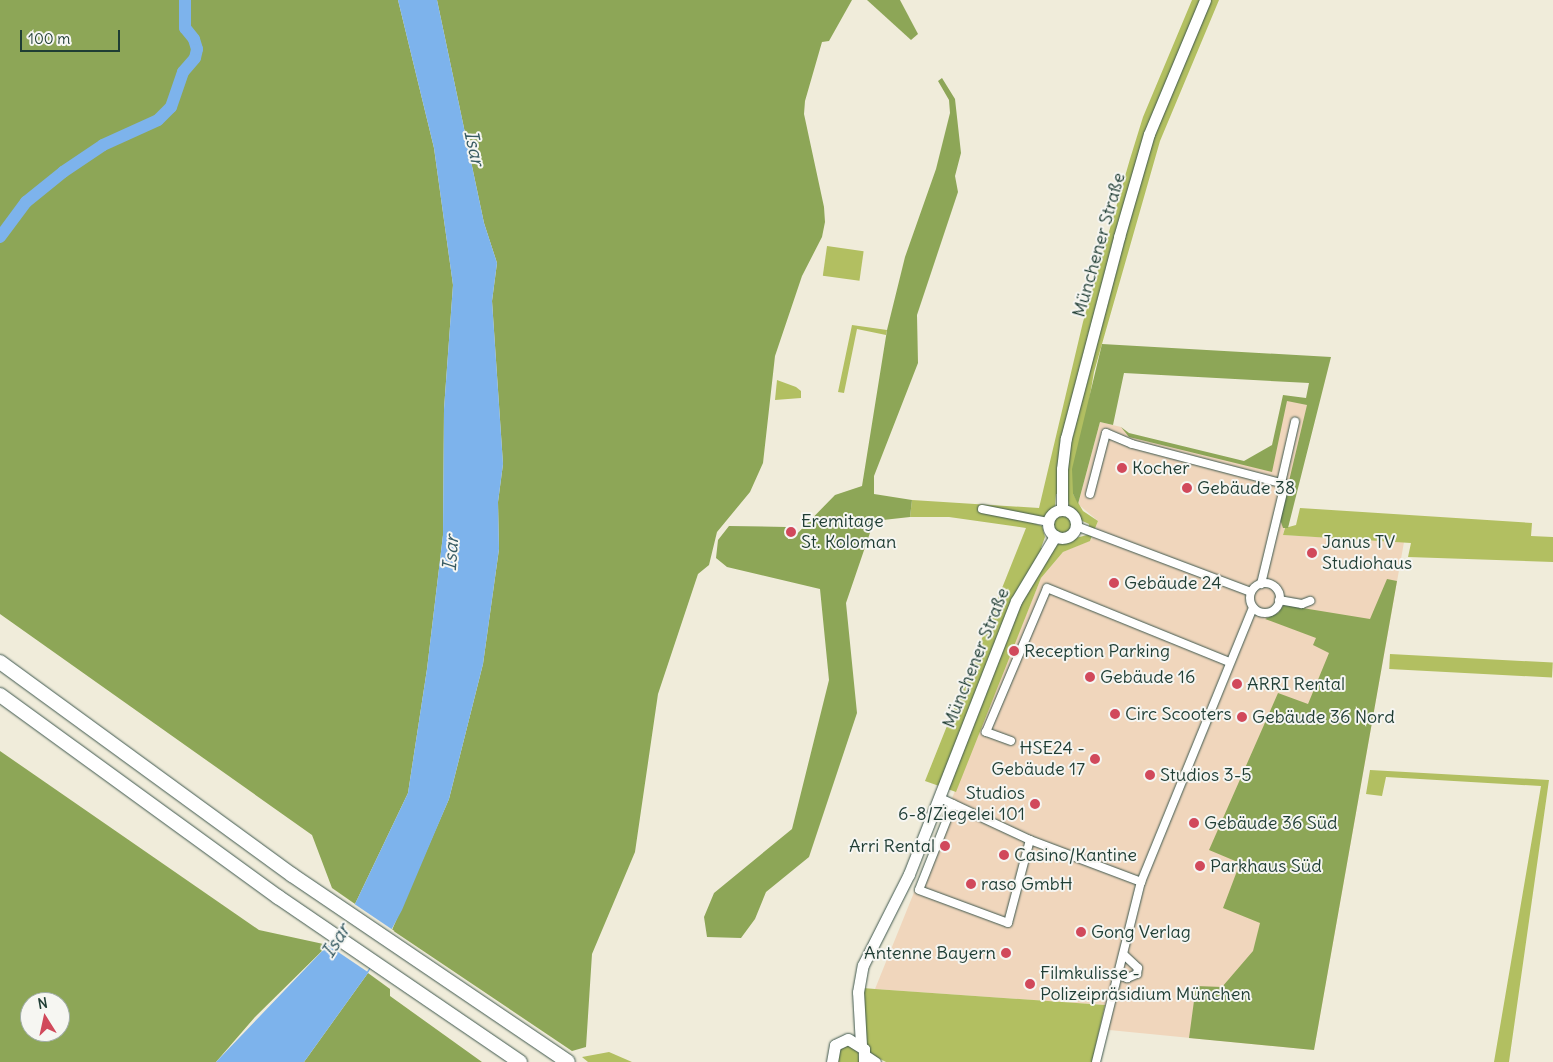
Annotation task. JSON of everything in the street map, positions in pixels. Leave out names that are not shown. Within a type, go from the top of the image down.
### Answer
[{"type":"highway","points":[[0,662],[292,876],[568,1062]]},
{"type":"highway","points":[[0,695],[278,897],[520,1062]]},
{"type":"main road","name":"Münchener Straße","points":[[1062,509],[1062,469],[1066,438],[1119,236],[1149,134],[1205,0]]},
{"type":"main road","points":[[1062,509],[1074,515],[1076,526],[1069,537],[1054,536],[1048,522],[1052,513],[1062,509]]},
{"type":"main road","name":"Münchener Straße","points":[[832,1062],[832,1050],[844,1040],[852,1023],[863,964],[909,874],[1016,601],[1054,536]]},
{"type":"main road","name":"Münchener Straße","points":[[858,999],[863,1054]]},
{"type":"main road","points":[[844,1040],[863,1054]]},
{"type":"street","points":[[1281,483],[1296,422]]},
{"type":"street","points":[[1090,494],[1106,433],[1132,444],[1285,484],[1261,584],[1251,592]]},
{"type":"street","points":[[982,509],[1048,522]]},
{"type":"street","points":[[1076,526],[1251,592]]},
{"type":"street","points":[[1253,608],[1266,613],[1276,608],[1279,600],[1274,587],[1261,584]]},
{"type":"street","points":[[1011,741],[986,732],[1047,588],[1229,662]]},
{"type":"street","points":[[1096,1062],[1120,975],[1141,882],[1229,662],[1253,608],[1251,592]]},
{"type":"street","points":[[1279,600],[1302,604],[1310,601]]},
{"type":"street","points":[[940,798],[1030,840],[1141,882]]},
{"type":"street","points":[[954,804],[919,890],[1008,923],[1030,840]]},
{"type":"street","points":[[1120,975],[1127,978],[1138,974],[1138,968],[1124,955]]},
{"type":"street","points":[[863,1054],[877,1062]]},
{"type":"shaded area","points":[[1286,399],[1314,404],[1283,535],[1404,542],[1314,1050],[1099,1029],[1105,1005],[875,989],[1041,578],[1063,552],[1091,540],[1098,521],[1078,504],[1100,422],[1121,427],[1130,436],[1270,469]]},
{"type":"green space","points":[[0,0],[398,0],[434,148],[453,285],[444,409],[443,535],[427,669],[408,793],[355,904],[332,888],[312,835],[0,614]]},
{"type":"green space","points":[[437,0],[852,0],[829,41],[822,42],[805,101],[804,114],[824,207],[825,222],[822,237],[802,276],[775,356],[763,463],[750,492],[717,532],[709,565],[698,574],[658,694],[635,852],[592,954],[586,1047],[572,1051],[392,930],[449,799],[483,664],[499,549],[498,502],[503,464],[492,301],[497,263],[484,223]]},
{"type":"green space","points":[[867,0],[900,0],[918,34],[911,40]]},
{"type":"green space","points":[[1192,0],[1219,0],[1160,141],[1094,372],[1073,494],[1083,511],[1098,521],[1090,541],[1063,552],[1041,578],[956,792],[925,781],[1026,528],[949,517],[910,517],[912,500],[1039,508],[1083,322],[1143,117]],"holes":[[[1056,494],[1067,494],[1069,506],[1080,520],[1089,524],[1087,535],[1057,543],[1050,552],[1041,548],[1045,537],[1042,526],[1033,523],[1035,517],[1045,517],[1055,506]]]},
{"type":"green space","points":[[942,78],[955,99],[961,153],[955,176],[958,192],[917,315],[918,363],[874,476],[874,494],[912,500],[910,517],[874,521],[846,603],[857,713],[809,857],[766,892],[755,919],[741,938],[707,937],[704,917],[714,893],[792,829],[829,680],[820,589],[727,567],[716,558],[718,540],[729,526],[786,527],[788,539],[792,539],[835,495],[862,486],[887,330],[905,257],[936,169],[950,113],[949,100],[938,81]]},
{"type":"green space","points":[[827,246],[864,251],[859,281],[823,276]]},
{"type":"green space","points":[[852,325],[887,330],[886,335],[857,329],[844,393],[838,392]]},
{"type":"green space","points":[[1102,344],[1331,357],[1288,528],[1283,528],[1280,519],[1307,405],[1287,401],[1272,472],[1129,437],[1121,427],[1129,433],[1244,461],[1272,445],[1283,395],[1306,398],[1309,383],[1124,373],[1113,425],[1100,422],[1078,504],[1073,494],[1072,469]]},
{"type":"green space","points":[[777,380],[796,387],[801,391],[801,398],[775,400]]},
{"type":"green space","points":[[1300,508],[1532,523],[1531,536],[1553,537],[1553,562],[1408,557],[1411,543],[1283,535],[1285,528],[1296,525]]},
{"type":"green space","points":[[1058,514],[1066,514],[1072,520],[1072,528],[1066,534],[1058,534],[1052,528],[1052,520]]},
{"type":"green space","points":[[1387,579],[1397,581],[1314,1050],[1189,1038],[1196,986],[1222,987],[1253,951],[1260,923],[1223,908],[1240,863],[1209,850],[1278,693],[1308,704],[1329,653],[1313,645],[1316,638],[1265,619],[1278,613],[1284,605],[1370,619]]},
{"type":"green space","points":[[1390,654],[1553,663],[1552,678],[1389,669]]},
{"type":"green space","points":[[0,751],[259,930],[328,945],[255,1017],[216,1062],[0,1062]]},
{"type":"green space","points":[[1370,770],[1549,780],[1509,1062],[1494,1062],[1541,786],[1386,777],[1382,796],[1366,794]]},
{"type":"green space","points":[[368,973],[390,989],[390,996],[482,1062],[304,1062]]},
{"type":"green space","points":[[863,988],[1105,1005],[1092,1062],[886,1062],[870,1054],[862,1040]]},
{"type":"green space","points":[[848,1044],[858,1049],[859,1062],[837,1062],[837,1050]]},
{"type":"green space","points":[[609,1052],[632,1062],[588,1062],[582,1057]]},
{"type":"water","name":"Isar","points":[[398,0],[437,0],[484,223],[497,263],[492,301],[503,464],[498,502],[499,549],[483,664],[449,799],[402,910],[368,973],[304,1062],[216,1062],[328,945],[355,904],[408,793],[427,669],[443,535],[444,409],[453,285],[434,148]]},
{"type":"pier","points":[[353,903],[394,931],[367,972],[326,944]]},
{"type":"waterway","points":[[0,237],[26,202],[63,172],[103,145],[158,120],[171,107],[183,72],[195,58],[197,49],[194,39],[185,28],[185,0]]},
{"type":"place","name":"Kocher","points":[[1122,468]]},
{"type":"place","name":"Gebäude 38","points":[[1187,488]]},
{"type":"place","name":"Eremitage St. Koloman","points":[[791,532]]},
{"type":"place","name":"Janus TV Studiohaus","points":[[1312,553]]},
{"type":"place","name":"Gebäude 24","points":[[1114,583]]},
{"type":"place","name":"Reception Parking","points":[[1014,651]]},
{"type":"place","name":"Gebäude 16","points":[[1090,677]]},
{"type":"place","name":"ARRI Rental","points":[[1237,684]]},
{"type":"place","name":"Circ Scooters","points":[[1115,714]]},
{"type":"place","name":"Gebäude 36 Nord","points":[[1242,717]]},
{"type":"place","name":"HSE24 - Gebäude 17","points":[[1095,759]]},
{"type":"place","name":"Studios 3-5","points":[[1150,775]]},
{"type":"place","name":"Studios 6-8/Ziegelei 101","points":[[1035,804]]},
{"type":"place","name":"Gebäude 36 Süd","points":[[1194,823]]},
{"type":"place","name":"Arri Rental","points":[[945,846]]},
{"type":"place","name":"Casino/Kantine","points":[[1004,855]]},
{"type":"place","name":"Parkhaus Süd","points":[[1200,866]]},
{"type":"place","name":"raso GmbH","points":[[971,884]]},
{"type":"place","name":"Gong Verlag","points":[[1081,932]]},
{"type":"place","name":"Antenne Bayern","points":[[1006,953]]},
{"type":"place","name":"Filmkulisse - Polizeipräsidium München","points":[[1030,984]]}]
